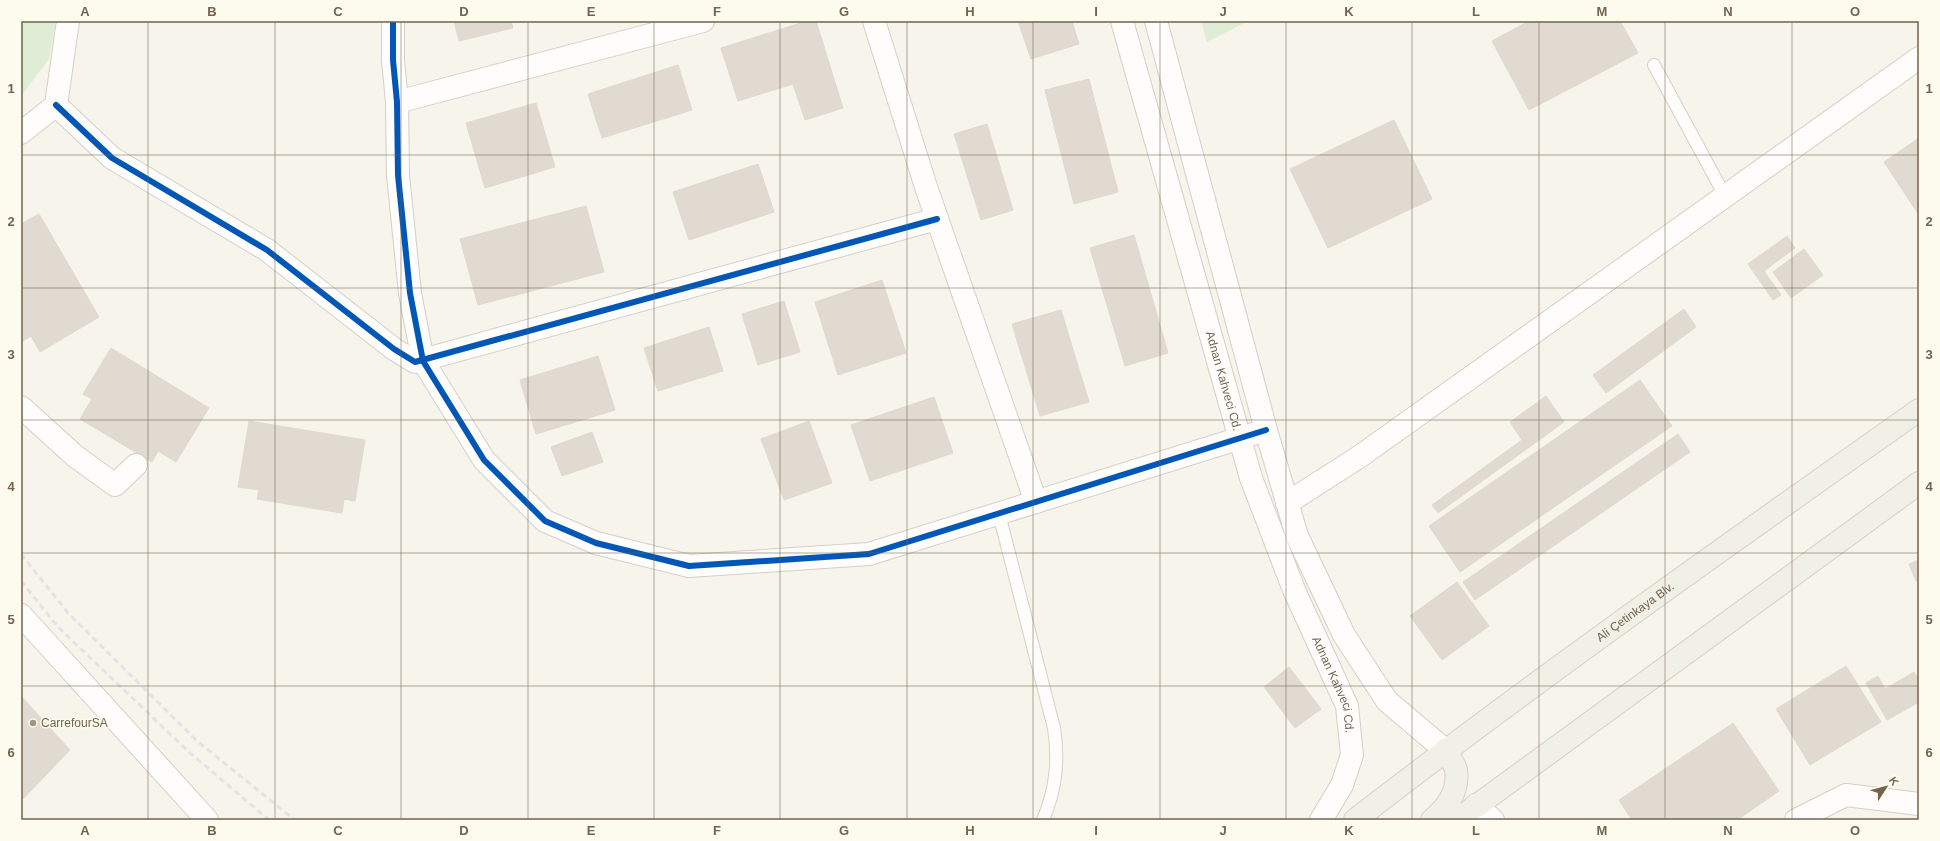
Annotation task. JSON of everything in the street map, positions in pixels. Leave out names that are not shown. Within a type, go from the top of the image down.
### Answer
[{"type":"main road","name":"Ali Çetinkaya Blv.","points":[[1355,820],[1445,750],[1672,584],[1919,410]]},
{"type":"main road","points":[[1457,820],[1919,483]]},
{"type":"main road","points":[[1432,820],[1438,815],[1454,795],[1456,770],[1445,750]]},
{"type":"street","points":[[21,133],[56,105],[68,21]]},
{"type":"street","points":[[393,21],[393,60],[397,102],[398,176],[410,293],[422,361],[484,460],[545,521],[596,543],[689,566],[869,554],[1266,430]]},
{"type":"street","points":[[397,102],[703,21]]},
{"type":"street","points":[[874,21],[937,219],[1036,502]]},
{"type":"street","name":"Adnan Kahveci Cd.","points":[[1122,21],[1251,478],[1294,590],[1347,706],[1352,755],[1342,785],[1321,820]]},
{"type":"street","points":[[1156,21],[1266,430],[1297,536],[1344,635],[1387,701],[1445,750]]},
{"type":"street","points":[[1287,503],[1359,457],[1919,58]]},
{"type":"street","points":[[56,105],[112,158],[267,250],[394,349],[415,362],[937,219]]},
{"type":"street","points":[[21,407],[75,456],[115,485],[136,465]]},
{"type":"street","points":[[21,615],[207,820]]},
{"type":"street","points":[[1796,820],[1846,795],[1919,804]]},
{"type":"street","points":[[1476,805],[1494,820]]},
{"type":"lane","points":[[1654,65],[1725,196]]},
{"type":"lane","points":[[999,514],[1054,728],[1057,746],[1055,784],[1043,820]]},
{"type":"green space","points":[[21,21],[56,21],[49,59],[21,96]]},
{"type":"green space","points":[[1201,21],[1248,21],[1207,42]]},
{"type":"building","points":[[454,21],[511,21],[513,28],[459,41]]},
{"type":"building","points":[[807,21],[816,21],[843,108],[805,120],[793,84],[738,101],[721,48]]},
{"type":"building","points":[[1018,21],[1072,21],[1079,44],[1031,59]]},
{"type":"building","points":[[1529,21],[1620,21],[1638,53],[1529,110],[1492,41]]},
{"type":"building","points":[[678,65],[692,110],[602,138],[588,94]]},
{"type":"building","points":[[1089,79],[1118,192],[1074,204],[1045,90]]},
{"type":"building","points":[[536,103],[555,167],[485,188],[466,123]]},
{"type":"building","points":[[1394,120],[1432,199],[1328,248],[1290,169]]},
{"type":"building","points":[[987,124],[1013,210],[981,220],[954,134]]},
{"type":"building","points":[[1919,138],[1919,215],[1884,162]]},
{"type":"building","points":[[758,164],[774,212],[689,240],[673,192]]},
{"type":"building","points":[[586,206],[604,272],[478,305],[460,239]]},
{"type":"building","points":[[39,214],[99,317],[40,352],[31,336],[23,341],[21,338],[21,224]]},
{"type":"building","points":[[1134,235],[1168,353],[1125,366],[1090,248]]},
{"type":"building","points":[[1787,236],[1795,248],[1764,271],[1781,295],[1773,300],[1748,264]]},
{"type":"building","points":[[1804,249],[1823,275],[1791,298],[1773,272]]},
{"type":"building","points":[[882,280],[906,353],[838,375],[815,302]]},
{"type":"building","points":[[784,301],[800,352],[758,365],[742,314]]},
{"type":"building","points":[[1684,309],[1696,327],[1606,393],[1593,375]]},
{"type":"building","points":[[1061,310],[1089,402],[1040,416],[1012,324]]},
{"type":"building","points":[[709,327],[723,371],[658,391],[644,348]]},
{"type":"building","points":[[111,348],[209,408],[176,462],[158,451],[152,462],[80,419],[92,399],[83,394]]},
{"type":"building","points":[[598,356],[615,410],[536,434],[520,380]]},
{"type":"building","points":[[1640,380],[1672,426],[1460,572],[1429,526]]},
{"type":"building","points":[[1546,396],[1564,422],[1438,513],[1432,505],[1522,440],[1510,422]]},
{"type":"building","points":[[934,397],[953,453],[870,481],[851,425]]},
{"type":"building","points":[[249,421],[365,440],[355,501],[344,499],[342,513],[257,499],[259,490],[238,487]]},
{"type":"building","points":[[809,421],[832,483],[784,500],[761,439]]},
{"type":"building","points":[[592,432],[603,462],[562,476],[551,447]]},
{"type":"building","points":[[1678,434],[1690,452],[1475,600],[1463,582]]},
{"type":"building","points":[[1919,560],[1919,580],[1916,581],[1909,564]]},
{"type":"building","points":[[1457,582],[1489,626],[1442,660],[1410,616]]},
{"type":"building","points":[[1846,666],[1881,722],[1810,765],[1776,709]]},
{"type":"building","points":[[1289,667],[1321,709],[1295,728],[1264,687]]},
{"type":"building","points":[[1914,672],[1919,680],[1919,702],[1887,720],[1866,683],[1878,676],[1885,689]]},
{"type":"building","name":"CarrefourSA","points":[[21,696],[70,750],[21,801]]},
{"type":"building","points":[[1733,723],[1779,791],[1737,820],[1632,820],[1619,800]]},
{"type":"railway","points":[[21,554],[68,613],[197,741],[295,820]]},
{"type":"railway","points":[[21,581],[58,627],[190,753],[269,820]]},
{"type":"cycle path","points":[[393,21],[393,60],[397,102],[398,175],[410,293],[423,361],[484,460],[545,521],[596,543],[689,566],[869,554],[1266,430]]},
{"type":"cycle path","points":[[56,105],[112,158],[267,250],[394,349],[415,362],[937,219]]},
{"type":"place","name":"CarrefourSA","points":[[33,723]]}]
